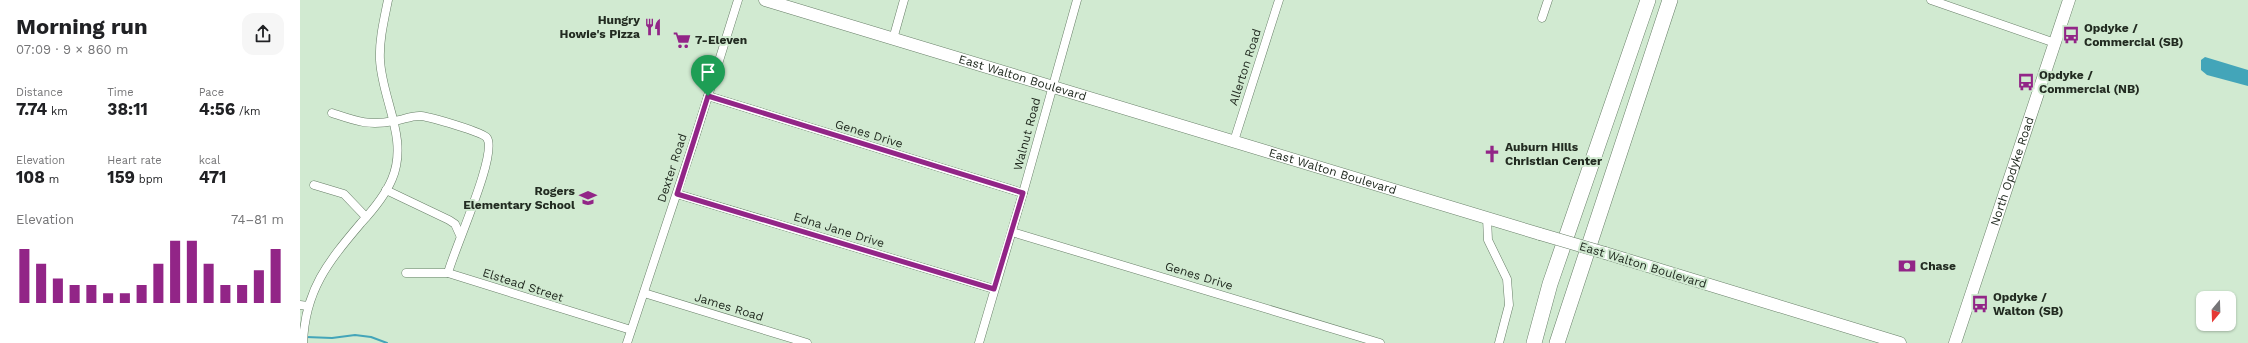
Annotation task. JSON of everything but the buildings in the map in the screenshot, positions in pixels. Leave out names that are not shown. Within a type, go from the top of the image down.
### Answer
[{"type":"highway","points":[[1534,343],[1550,284],[1648,0]]},
{"type":"highway","points":[[1557,343],[1670,0]]},
{"type":"main road","name":"East Walton Boulevard","points":[[765,0],[1900,343]]},
{"type":"main road","name":"North Opdyke Road","points":[[1955,343],[2069,0]]},
{"type":"street","points":[[303,343],[304,305],[331,259],[366,217],[376,208],[392,179],[396,165],[397,144],[394,122],[380,61],[381,38],[388,0]]},
{"type":"street","name":"Dexter Road","points":[[627,343],[677,194],[738,0]]},
{"type":"street","points":[[893,39],[904,0]]},
{"type":"street","name":"Walnut Road","points":[[979,343],[1023,193],[1049,100],[1051,86],[1077,0]]},
{"type":"street","name":"Allerton Road","points":[[1234,141],[1279,0]]},
{"type":"street","points":[[1542,18],[1548,0]]},
{"type":"street","points":[[1931,0],[2055,43]]},
{"type":"street","name":"Genes Drive","points":[[708,96],[1023,193]]},
{"type":"street","points":[[332,113],[363,124],[394,122],[421,116],[476,130],[487,140],[490,146],[487,159],[472,209],[460,235],[448,273]]},
{"type":"street","points":[[314,185],[344,194],[366,217]]},
{"type":"street","points":[[386,190],[449,220],[455,224],[460,235]]},
{"type":"street","name":"Edna Jane Drive","points":[[677,194],[994,289]]},
{"type":"street","points":[[1487,218],[1488,240],[1507,279],[1509,305],[1499,343]]},
{"type":"street","name":"Genes Drive","points":[[1012,232],[1380,343]]},
{"type":"street","name":"Elstead Street","points":[[406,273],[448,273],[631,330]]},
{"type":"street","name":"James Road","points":[[644,293],[807,343]]},
{"type":"water","points":[[2205,57],[2248,70],[2248,86],[2207,75],[2201,70],[2201,60]]},
{"type":"waterway","points":[[306,337],[332,338],[355,335],[371,337],[387,343]]},
{"type":"place","name":"Hungry Howie's Pizza","points":[[653,27]]},
{"type":"place","name":"Opdyke / Commercial (SB)","points":[[2071,35]]},
{"type":"place","name":"7-Eleven","points":[[682,40]]},
{"type":"place","name":"Opdyke / Commercial (NB)","points":[[2026,82]]},
{"type":"place","name":"Auburn Hills Christian Center","points":[[1492,154]]},
{"type":"place","name":"Rogers Elementary School","points":[[588,198]]},
{"type":"place","name":"Chase","points":[[1907,266]]},
{"type":"place","name":"Opdyke / Walton (SB)","points":[[1980,304]]},
{"type":"route","points":[[708,96],[787,122],[1023,193],[994,289],[677,194],[708,96]]}]
